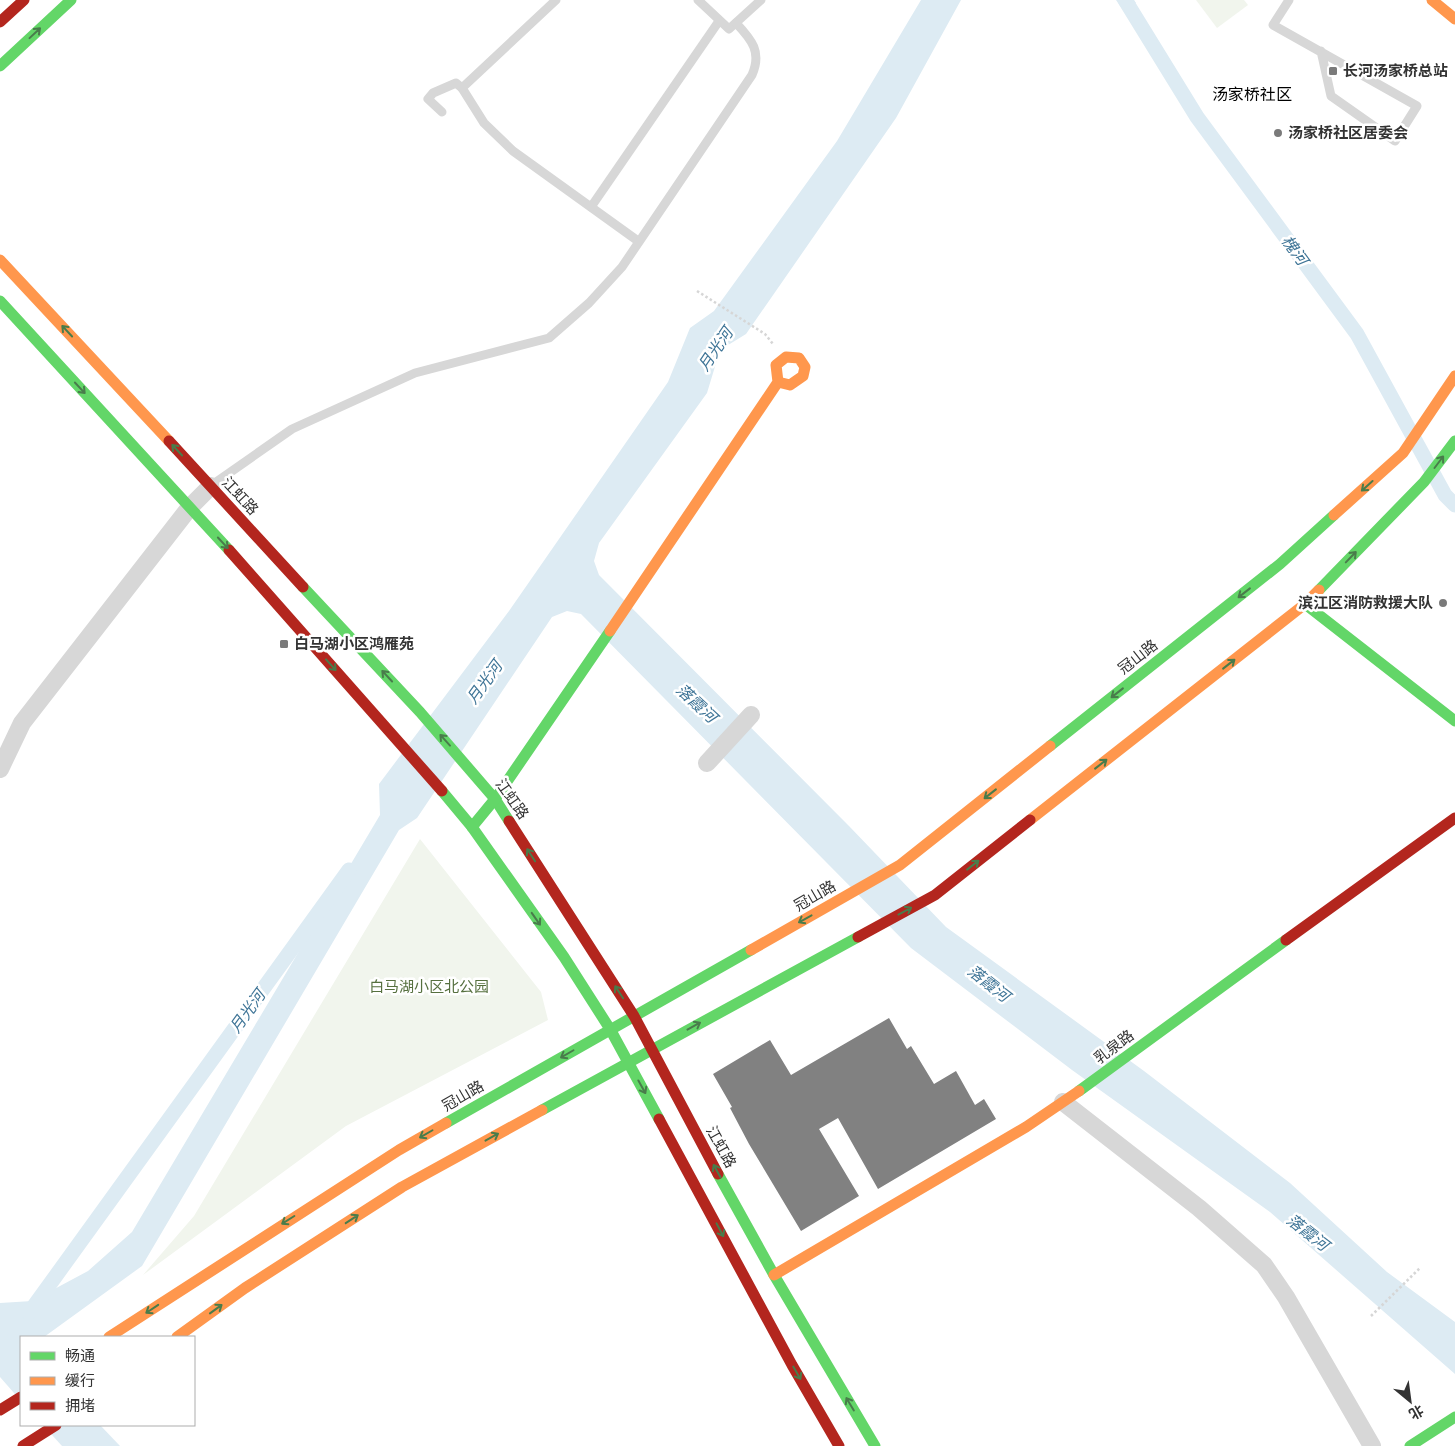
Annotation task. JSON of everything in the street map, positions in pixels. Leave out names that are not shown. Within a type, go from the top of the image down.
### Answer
[{"type":"main road","points":[[0,22],[24,0]]},
{"type":"main road","points":[[0,66],[71,0]]},
{"type":"main road","points":[[1432,0],[1455,19]]},
{"type":"main road","name":"江虹路","points":[[0,260],[420,712],[495,799],[634,1016],[774,1275],[875,1446]]},
{"type":"main road","points":[[0,301],[190,508],[399,741],[472,827],[564,957],[610,1029],[792,1365],[839,1446]]},
{"type":"main road","name":"冠山路","points":[[111,1336],[399,1150],[900,865],[1280,564],[1403,453],[1455,376]]},
{"type":"main road","points":[[472,827],[495,799],[592,658],[778,382]]},
{"type":"main road","points":[[178,1336],[245,1288],[402,1187],[935,895],[1305,604],[1424,482],[1455,441]]},
{"type":"main road","points":[[1305,604],[1455,721]]},
{"type":"main road","name":"乳泉路","points":[[774,1275],[1026,1127],[1083,1088],[1455,818]]},
{"type":"main road","points":[[0,1410],[19,1398]]},
{"type":"main road","points":[[1410,1446],[1455,1417]]},
{"type":"main road","points":[[23,1446],[52,1428]]},
{"type":"street","points":[[0,769],[22,723],[190,508],[210,486]]},
{"type":"street","points":[[707,763],[751,715]]},
{"type":"street","points":[[1063,1102],[1199,1208],[1264,1265],[1286,1297],[1372,1446]]},
{"type":"lane","points":[[462,88],[556,0]]},
{"type":"lane","points":[[698,0],[729,30],[761,0]]},
{"type":"lane","points":[[1289,0],[1273,25],[1321,51],[1417,106],[1395,141],[1331,96],[1321,51]]},
{"type":"lane","points":[[591,207],[718,21]]},
{"type":"lane","points":[[210,486],[292,430],[415,373],[549,338],[589,303],[622,267],[752,75],[757,62],[754,47],[748,36],[736,23]]},
{"type":"lane","points":[[442,112],[428,99],[433,93],[456,83],[462,88],[484,123],[513,151],[638,241]]},
{"type":"path","points":[[696,291],[765,334]]},
{"type":"path","points":[[1372,1316],[1421,1267]]},
{"type":"green space","points":[[1196,0],[1244,0],[1248,5],[1217,28]]},
{"type":"green space","name":"白马湖小区北公园","points":[[420,839],[541,992],[548,1020],[346,1126],[143,1275],[194,1216]]},
{"type":"water","name":"落霞河","points":[[921,0],[961,0],[896,118],[746,334],[720,350],[707,393],[599,543],[594,561],[599,575],[849,826],[946,927],[1144,1071],[1290,1183],[1387,1272],[1455,1322],[1455,1374],[1270,1212],[1072,1070],[911,948],[581,614],[567,611],[552,617],[417,818],[399,830],[142,1266],[45,1336],[20,1336],[20,1400],[0,1377],[0,1303],[32,1301],[88,1271],[132,1232],[380,815],[379,784],[509,611],[668,382],[690,328],[714,311],[837,141]]},
{"type":"water","points":[[1116,0],[1134,0],[1136,3],[1123,10]]},
{"type":"water","points":[[44,1426],[101,1426],[120,1446],[62,1446]]},
{"type":"building","points":[[889,1018],[907,1049],[911,1046],[934,1084],[956,1071],[975,1105],[984,1099],[996,1119],[878,1189],[838,1118],[819,1129],[859,1196],[801,1231],[749,1144],[730,1108],[732,1107],[713,1074],[770,1040],[791,1075]]},
{"type":"waterway","name":"槐河","points":[[1125,0],[1197,117],[1357,334],[1445,495],[1455,505]]},
{"type":"waterway","name":"月光河","points":[[29,1313],[349,870]]},
{"type":"traffic: fast","points":[[0,66],[71,0]]},
{"type":"traffic: fast","points":[[0,301],[229,550]]},
{"type":"traffic: fast","points":[[1319,590],[1424,482],[1455,441]]},
{"type":"traffic: fast","points":[[1050,746],[1280,564],[1334,515]]},
{"type":"traffic: fast","points":[[303,587],[420,712],[495,799],[509,821]]},
{"type":"traffic: fast","points":[[1305,604],[1455,721]]},
{"type":"traffic: fast","points":[[472,827],[495,799],[610,631]]},
{"type":"traffic: fast","points":[[442,791],[472,827],[564,957],[610,1029],[659,1119]]},
{"type":"traffic: fast","points":[[542,1110],[858,937]]},
{"type":"traffic: fast","points":[[1079,1091],[1286,940]]},
{"type":"traffic: fast","points":[[446,1123],[751,950]]},
{"type":"traffic: fast","points":[[718,1174],[774,1275],[875,1446]]},
{"type":"traffic: fast","points":[[1410,1446],[1455,1417]]},
{"type":"traffic: slow","points":[[1432,0],[1455,19]]},
{"type":"traffic: slow","points":[[0,260],[169,441]]},
{"type":"traffic: slow","points":[[610,631],[778,382],[790,385],[803,376],[805,367],[799,358],[786,357],[776,365],[778,382]]},
{"type":"traffic: slow","points":[[1334,515],[1403,453],[1455,376]]},
{"type":"traffic: slow","points":[[1030,820],[1305,604],[1319,590]]},
{"type":"traffic: slow","points":[[751,950],[900,865],[1050,746]]},
{"type":"traffic: slow","points":[[774,1275],[1026,1127],[1079,1091]]},
{"type":"traffic: slow","points":[[178,1336],[245,1288],[402,1187],[542,1110]]},
{"type":"traffic: slow","points":[[111,1336],[399,1150],[446,1123]]},
{"type":"traffic: jam","points":[[0,22],[24,0]]},
{"type":"traffic: jam","points":[[169,441],[303,587]]},
{"type":"traffic: jam","points":[[229,550],[442,791]]},
{"type":"traffic: jam","points":[[1286,940],[1455,818]]},
{"type":"traffic: jam","points":[[858,937],[935,895],[1030,820]]},
{"type":"traffic: jam","points":[[509,821],[634,1016],[718,1174]]},
{"type":"traffic: jam","points":[[659,1119],[792,1365],[839,1446]]},
{"type":"traffic: jam","points":[[0,1410],[20,1398]]},
{"type":"traffic: jam","points":[[23,1446],[54,1426]]},
{"type":"place","name":"长河汤家桥总站","points":[[1333,71]]},
{"type":"place","name":"汤家桥社区居委会","points":[[1278,133]]},
{"type":"place","name":"滨江区消防救援大队","points":[[1443,603]]},
{"type":"place","name":"白马湖小区鸿雁苑","points":[[284,644]]},
{"type":"district","name":"汤家桥社区","points":[[1252,94]]}]
